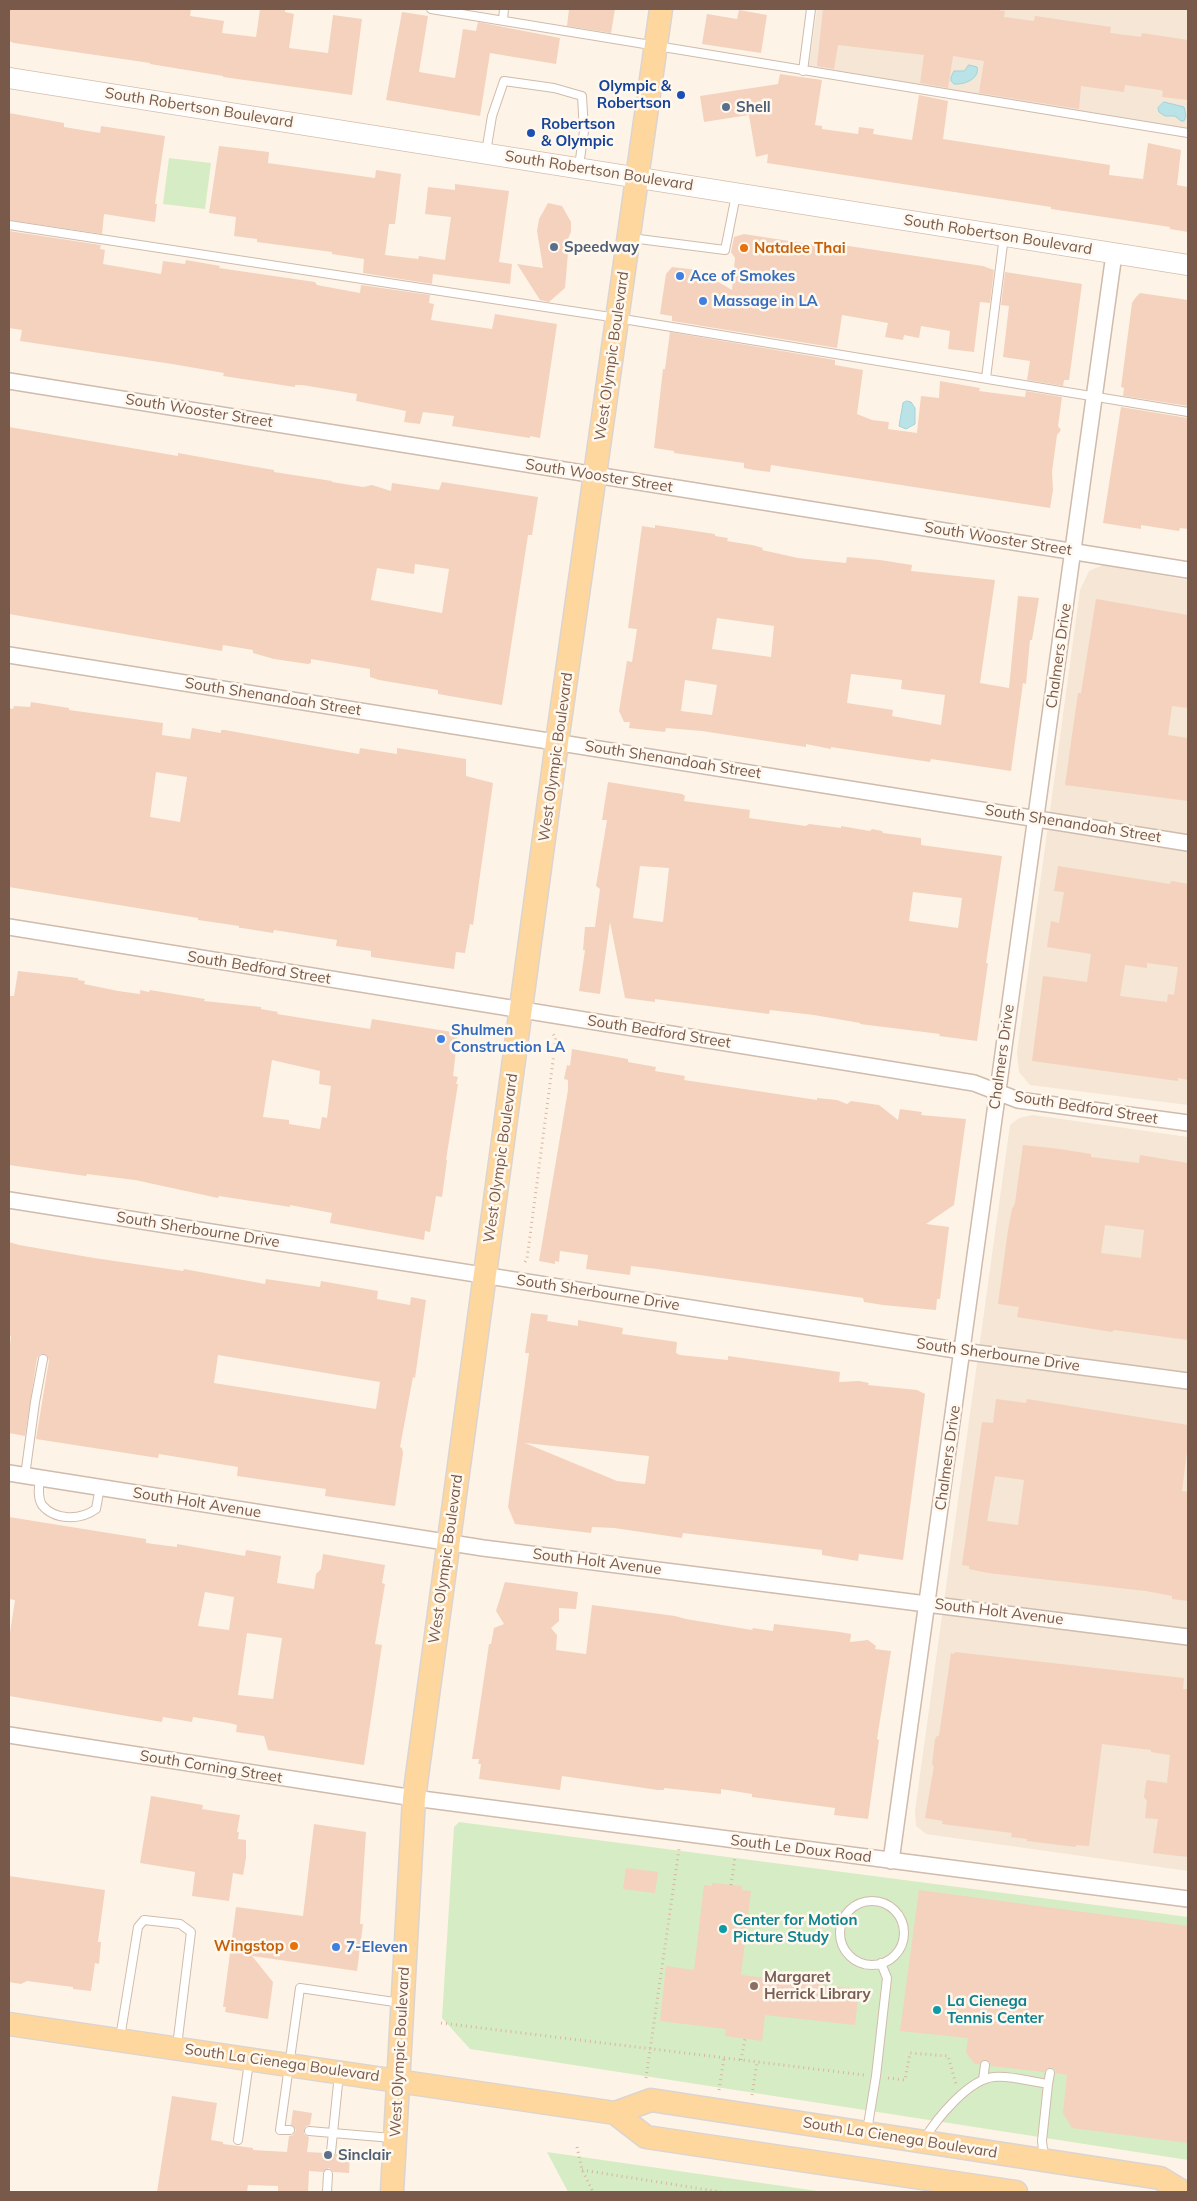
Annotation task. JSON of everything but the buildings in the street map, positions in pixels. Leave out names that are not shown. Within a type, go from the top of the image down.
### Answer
[{"type":"main road","name":"West Olympic Boulevard","points":[[396,2187],[398,2079],[414,1798],[558,742],[661,9]]},
{"type":"main road","name":"South Robertson Boulevard","points":[[9,78],[1188,265]]},
{"type":"main road","name":"South La Cienega Boulevard","points":[[9,2024],[398,2079],[615,2113],[651,2100],[1160,2178],[1183,2192]]},
{"type":"main road","name":"South La Cienega Boulevard","points":[[615,2113],[646,2137],[1016,2192]]},
{"type":"street","name":"Chalmers Drive","points":[[891,1861],[1114,254]]},
{"type":"street","name":"South Wooster Street","points":[[9,381],[1188,570]]},
{"type":"street","name":"South Shenandoah Street","points":[[9,655],[1188,843]]},
{"type":"street","name":"South Bedford Street","points":[[9,927],[974,1083],[1018,1100],[1188,1123]]},
{"type":"street","name":"South Sherbourne Drive","points":[[9,1200],[962,1352],[1188,1381]]},
{"type":"street","name":"South Holt Avenue","points":[[9,1473],[448,1543],[1188,1637]]},
{"type":"street","name":"South Corning Street","points":[[9,1735],[414,1798]]},
{"type":"street","name":"South Le Doux Road","points":[[414,1798],[1188,1899]]},
{"type":"lane","points":[[431,9],[656,44],[803,71],[1188,133]]},
{"type":"lane","points":[[502,20],[504,9]]},
{"type":"lane","points":[[803,71],[811,9]]},
{"type":"lane","points":[[486,154],[490,122],[504,81],[554,88],[582,96],[584,131],[579,168]]},
{"type":"lane","points":[[628,238],[725,250],[736,193]]},
{"type":"lane","points":[[9,225],[617,318],[1188,412]]},
{"type":"lane","points":[[986,378],[1004,236]]},
{"type":"lane","points":[[43,1359],[35,1402],[32,1477],[42,1504],[52,1512],[62,1516],[74,1518],[89,1514],[96,1509],[100,1488]]},
{"type":"lane","points":[[863,1902],[884,1902],[899,1916],[903,1925],[904,1935],[901,1946],[895,1955],[881,1963],[866,1964],[856,1960],[847,1953],[842,1944],[840,1933],[842,1922],[854,1906],[863,1902]]},
{"type":"lane","points":[[120,2040],[138,1927],[144,1920],[180,1924],[191,1932],[177,2048]]},
{"type":"lane","points":[[866,2133],[876,2076],[887,1978],[881,1963]]},
{"type":"lane","points":[[290,2130],[280,2130],[300,1988],[403,2004]]},
{"type":"lane","points":[[238,2140],[250,2058]]},
{"type":"lane","points":[[983,2080],[985,2065]]},
{"type":"lane","points":[[331,2152],[339,2071]]},
{"type":"lane","points":[[1044,2160],[1042,2141],[1050,2073]]},
{"type":"lane","points":[[923,2142],[934,2123],[972,2085],[995,2077],[1048,2084]]},
{"type":"lane","points":[[309,2132],[396,2138]]},
{"type":"lane","points":[[327,2192],[328,2174]]},
{"type":"path","points":[[525,1262],[528,1259],[556,1038],[553,1034]]},
{"type":"path","points":[[646,2078],[679,1849]]},
{"type":"path","points":[[731,1885],[735,1856]]},
{"type":"path","points":[[441,2023],[905,2080],[910,2053],[948,2056],[957,2089],[963,2095]]},
{"type":"path","points":[[741,2060],[745,2038]]},
{"type":"path","points":[[719,2090],[724,2058]]},
{"type":"path","points":[[752,2095],[757,2062]]},
{"type":"path","points":[[577,2147],[582,2170],[593,2192]]},
{"type":"path","points":[[582,2170],[721,2192]]},
{"type":"shaded area","points":[[817,9],[1188,9],[1188,129],[809,66]]},
{"type":"shaded area","points":[[1103,565],[1188,580],[1188,1105],[1030,1085],[1019,1072],[1017,1053],[1080,590],[1089,571]]},
{"type":"shaded area","points":[[1033,1115],[1188,1137],[1188,1871],[926,1834],[916,1826],[915,1811],[1010,1125],[1019,1118]]},
{"type":"green space","points":[[169,158],[211,163],[205,209],[163,204]]},
{"type":"green space","points":[[459,1822],[1188,1917],[1188,2160],[470,2049],[442,2018],[454,1827]]},
{"type":"green space","points":[[547,2152],[824,2192],[568,2192]]},
{"type":"water","points":[[969,65],[977,67],[974,78],[966,82],[954,84],[951,81],[951,77],[954,71],[964,71]]},
{"type":"water","points":[[1164,102],[1184,107],[1186,116],[1184,121],[1175,116],[1165,116],[1159,112],[1158,108]]},
{"type":"water","points":[[911,402],[915,408],[915,424],[906,429],[899,426],[903,403]]},
{"type":"place","name":"Olympic & Robertson","points":[[681,95]]},
{"type":"place","name":"Shell","points":[[726,107]]},
{"type":"place","name":"Robertson & Olympic","points":[[531,133]]},
{"type":"place","name":"Speedway","points":[[554,247]]},
{"type":"place","name":"Natalee Thai","points":[[744,248]]},
{"type":"place","name":"Ace of Smokes","points":[[680,276]]},
{"type":"place","name":"Massage in LA","points":[[703,301]]},
{"type":"place","name":"Shulmen Construction LA","points":[[441,1039]]},
{"type":"place","name":"Center for Motion Picture Study","points":[[723,1929]]},
{"type":"place","name":"Wingstop","points":[[294,1946]]},
{"type":"place","name":"7-Eleven","points":[[336,1947]]},
{"type":"place","name":"Margaret Herrick Library","points":[[754,1986]]},
{"type":"place","name":"La Cienega Tennis Center","points":[[937,2010]]},
{"type":"place","name":"Sinclair","points":[[328,2155]]}]
